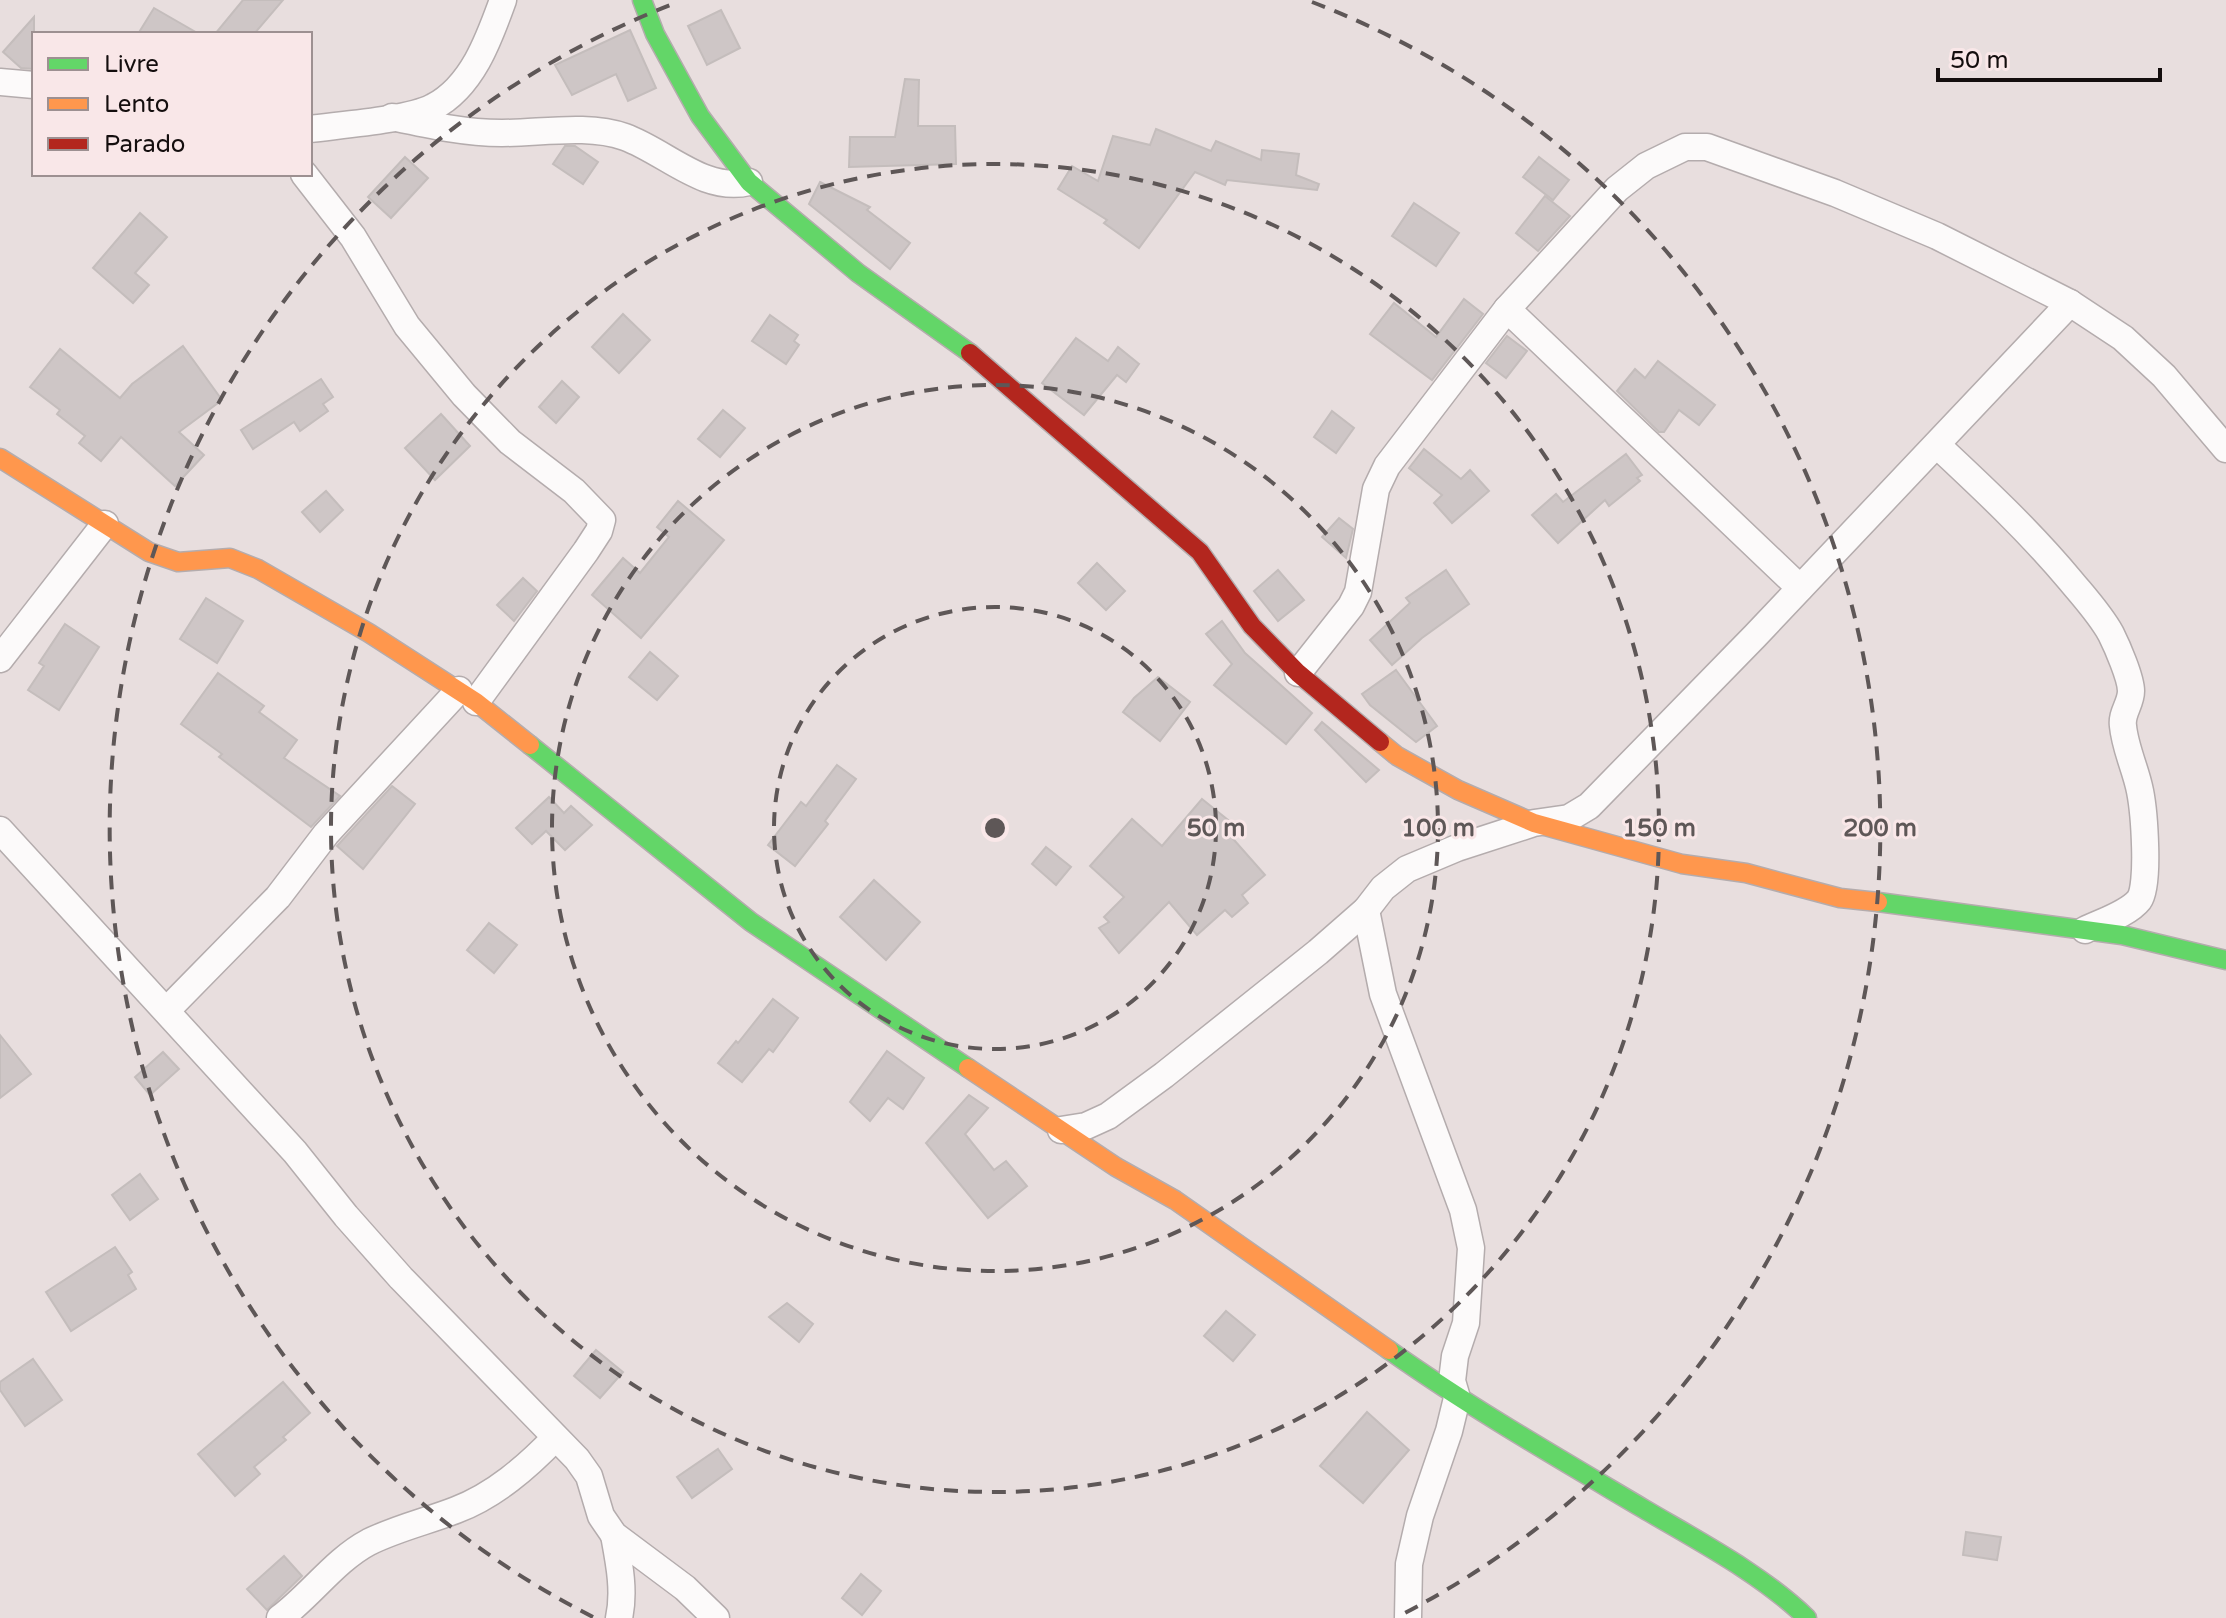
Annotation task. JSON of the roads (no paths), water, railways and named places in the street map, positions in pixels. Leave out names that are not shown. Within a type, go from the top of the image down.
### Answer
[{"type":"street","points":[[312,129],[432,108],[463,83],[489,36],[503,0]]},
{"type":"street","points":[[642,0],[655,34],[700,116],[749,182],[858,273],[956,341],[1177,531],[1200,552],[1252,626],[1298,673],[1397,756],[1458,790],[1534,823],[1682,864],[1746,873],[1840,898],[2122,935],[2226,960]]},
{"type":"street","points":[[0,82],[32,85]]},
{"type":"street","points":[[392,117],[449,129],[498,133],[598,131],[624,137],[717,183],[727,186],[749,182]]},
{"type":"street","points":[[1298,673],[1351,606],[1358,592],[1376,489],[1387,466],[1507,309],[1617,189],[1646,166],[1685,147],[1707,147],[1835,193],[1937,236],[2070,303],[2123,338],[2226,449]]},
{"type":"street","points":[[167,1010],[278,897],[326,834],[468,696],[586,551],[602,520],[574,491],[510,442],[464,395],[407,326],[353,237],[306,176]]},
{"type":"street","points":[[1061,1130],[1086,1126],[1108,1116],[1164,1075],[1248,1010],[1366,910],[1383,888],[1407,869],[1457,848],[1534,823],[1569,818],[1589,806],[2070,303]]},
{"type":"street","points":[[1507,309],[1800,588]]},
{"type":"street","points":[[1937,445],[2019,523],[2098,614],[2111,635],[2129,681],[2131,691],[2123,713],[2123,727],[2141,793],[2145,857],[2143,889],[2138,901],[2126,910],[2085,930]]},
{"type":"street","points":[[0,458],[149,552],[178,562],[230,558],[258,569],[369,633],[468,696],[751,922],[1116,1167],[1175,1200],[1457,1398],[1736,1564],[1790,1602],[1807,1618]]},
{"type":"street","points":[[0,659],[105,524]]},
{"type":"street","points":[[0,830],[295,1152],[401,1278],[577,1459],[589,1476],[601,1516],[614,1535],[685,1588],[716,1618]]},
{"type":"street","points":[[1366,910],[1383,994],[1463,1210],[1471,1248],[1466,1323],[1455,1356],[1452,1381],[1457,1398],[1420,1516],[1412,1552],[1408,1618]]},
{"type":"street","points":[[280,1618],[299,1604],[342,1561],[369,1542],[457,1510],[486,1496],[534,1459],[555,1438]]},
{"type":"street","points":[[614,1535],[620,1569],[622,1606],[619,1618]]}]
